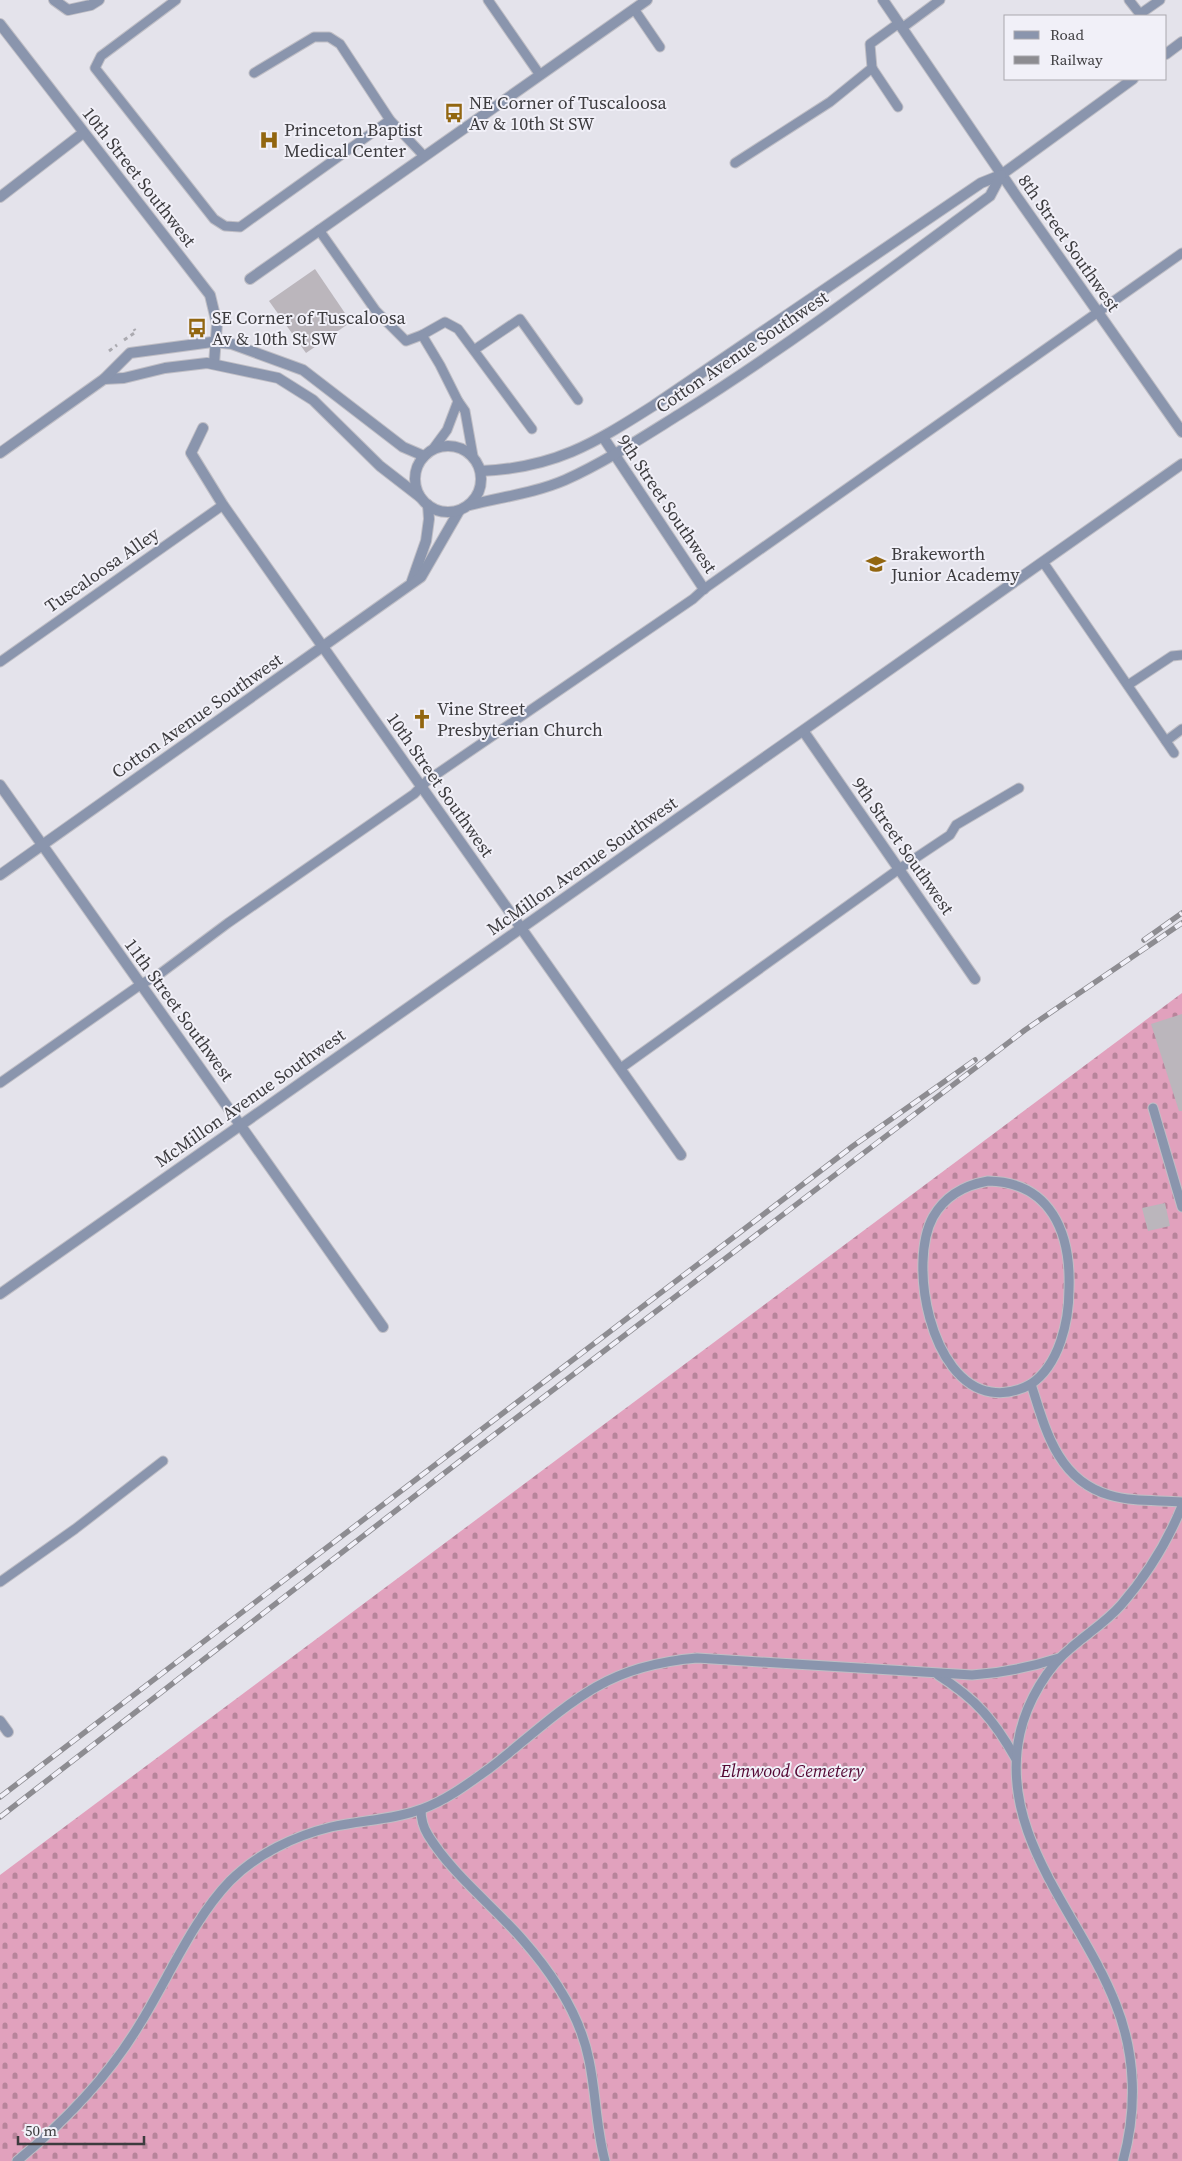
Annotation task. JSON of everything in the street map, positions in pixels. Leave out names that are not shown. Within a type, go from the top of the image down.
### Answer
[{"type":"street","points":[[54,0],[68,10],[91,5],[98,0]]},
{"type":"street","points":[[250,279],[647,0]]},
{"type":"street","name":"8th Street Southwest","points":[[883,0],[1001,175],[1182,432]]},
{"type":"street","name":"10th Street Southwest","points":[[0,24],[210,295],[217,324],[214,364]]},
{"type":"street","points":[[1167,53],[1182,42]]},
{"type":"street","name":"Cotton Avenue Southwest","points":[[480,471],[504,470],[544,462],[584,448],[603,437],[653,406],[981,183],[1001,175],[1131,80]]},
{"type":"street","points":[[0,197],[84,133]]},
{"type":"street","name":"Cotton Avenue Southwest","points":[[470,505],[540,489],[566,480],[615,454],[803,334],[990,196],[1001,175]]},
{"type":"street","points":[[0,453],[104,379],[130,353],[217,342],[232,344],[303,370],[403,447],[424,456]]},
{"type":"street","points":[[104,379],[124,378],[165,368],[207,363],[278,378],[313,400],[380,466],[420,497],[428,506],[437,511],[448,513],[459,511],[470,505],[477,498],[481,487],[480,471],[473,456],[465,450],[454,446],[443,446],[433,449],[424,456],[415,476],[416,487],[420,497]]},
{"type":"street","name":"10th Street Southwest","points":[[203,428],[191,453],[223,505],[681,1155]]},
{"type":"street","name":"9th Street Southwest","points":[[603,437],[704,588]]},
{"type":"street","name":"McMillon Avenue Southwest","points":[[0,1294],[520,928],[804,732],[1182,464]]},
{"type":"street","points":[[412,581],[426,541],[429,519],[428,506]]},
{"type":"street","name":"Cotton Avenue Southwest","points":[[0,875],[421,576],[459,511]]},
{"type":"street","name":"9th Street Southwest","points":[[804,732],[975,978]]},
{"type":"street","name":"11th Street Southwest","points":[[0,785],[383,1327]]},
{"type":"street","points":[[0,1721],[8,1732]]},
{"type":"lane","points":[[176,0],[100,56],[95,68],[214,219],[224,226],[240,227],[390,120]]},
{"type":"lane","points":[[488,0],[540,75]]},
{"type":"lane","points":[[898,106],[872,68],[870,44],[940,0]]},
{"type":"lane","points":[[1129,0],[1140,14],[1160,0]]},
{"type":"lane","points":[[634,9],[660,47]]},
{"type":"lane","points":[[254,73],[314,37],[329,37],[340,44],[390,120],[424,156]]},
{"type":"lane","points":[[735,163],[830,102],[872,68]]},
{"type":"lane","points":[[319,230],[376,311],[406,341],[422,335],[445,322],[458,329],[532,428]]},
{"type":"lane","points":[[0,1083],[140,985],[161,973],[228,923],[414,794],[428,780],[693,599],[704,588],[1182,253]]},
{"type":"lane","points":[[474,350],[520,319],[578,400]]},
{"type":"lane","points":[[422,335],[458,402],[465,411],[473,456]]},
{"type":"lane","points":[[433,449],[447,430],[458,402]]},
{"type":"lane","name":"Tuscaloosa Alley","points":[[0,662],[223,505]]},
{"type":"lane","points":[[1044,562],[1174,753]]},
{"type":"lane","points":[[1128,685],[1172,656],[1182,655]]},
{"type":"lane","points":[[1166,741],[1182,729]]},
{"type":"lane","points":[[621,1068],[899,869],[950,835],[956,825],[1019,788]]},
{"type":"lane","points":[[1153,1108],[1182,1207]]},
{"type":"lane","points":[[1002,1181],[1026,1188],[1046,1204],[1060,1229],[1070,1276],[1066,1321],[1052,1361],[1046,1371],[1031,1384],[1012,1392],[999,1393],[976,1387],[965,1381],[946,1356],[930,1320],[923,1267],[928,1226],[934,1215],[951,1195],[974,1183],[1002,1181]]},
{"type":"lane","points":[[1031,1384],[1047,1434],[1057,1456],[1069,1471],[1089,1486],[1108,1495],[1182,1502]]},
{"type":"lane","points":[[0,1582],[75,1529],[163,1461]]},
{"type":"lane","points":[[1123,2161],[1130,2130],[1133,2091],[1129,2051],[1124,2029],[1108,1986],[1027,1834],[1020,1805],[1017,1760],[1020,1731],[1040,1686],[1059,1658],[1105,1620],[1135,1587],[1160,1552],[1182,1506]]},
{"type":"lane","points":[[17,2161],[73,2109],[107,2070],[136,2030],[213,1902],[231,1881],[250,1864],[273,1849],[301,1836],[332,1827],[398,1816],[420,1810],[447,1797],[471,1782],[572,1702],[616,1677],[646,1666],[671,1660],[706,1658],[972,1676],[1023,1669],[1059,1658]]},
{"type":"lane","points":[[936,1673],[962,1690],[980,1706],[1017,1760]]},
{"type":"lane","points":[[420,1810],[427,1834],[445,1858],[522,1939],[553,1978],[564,1997],[575,2019],[589,2058],[605,2161]]},
{"type":"green space","name":"Elmwood Cemetery","points":[[1182,993],[1182,2161],[0,2161],[0,1875]]},
{"type":"building","points":[[315,269],[351,322],[306,353],[269,301]]},
{"type":"building","points":[[1182,1014],[1182,1111],[1179,1111],[1151,1024]]},
{"type":"building","points":[[1165,1203],[1170,1226],[1148,1231],[1142,1208]]},
{"type":"railway","points":[[1144,940],[1182,913]]},
{"type":"railway","points":[[0,1817],[473,1451],[1025,1030],[1182,923]]},
{"type":"railway","points":[[0,1797],[853,1146],[975,1060]]},
{"type":"place","name":"NE Corner of Tuscaloosa Av & 10th St SW","points":[[454,113]]},
{"type":"place","name":"Princeton Baptist Medical Center","points":[[269,140]]},
{"type":"place","name":"SE Corner of Tuscaloosa Av & 10th St SW","points":[[197,328]]},
{"type":"place","name":"Brakeworth Junior Academy","points":[[876,564]]},
{"type":"place","name":"Vine Street Presbyterian Church","points":[[422,719]]}]
